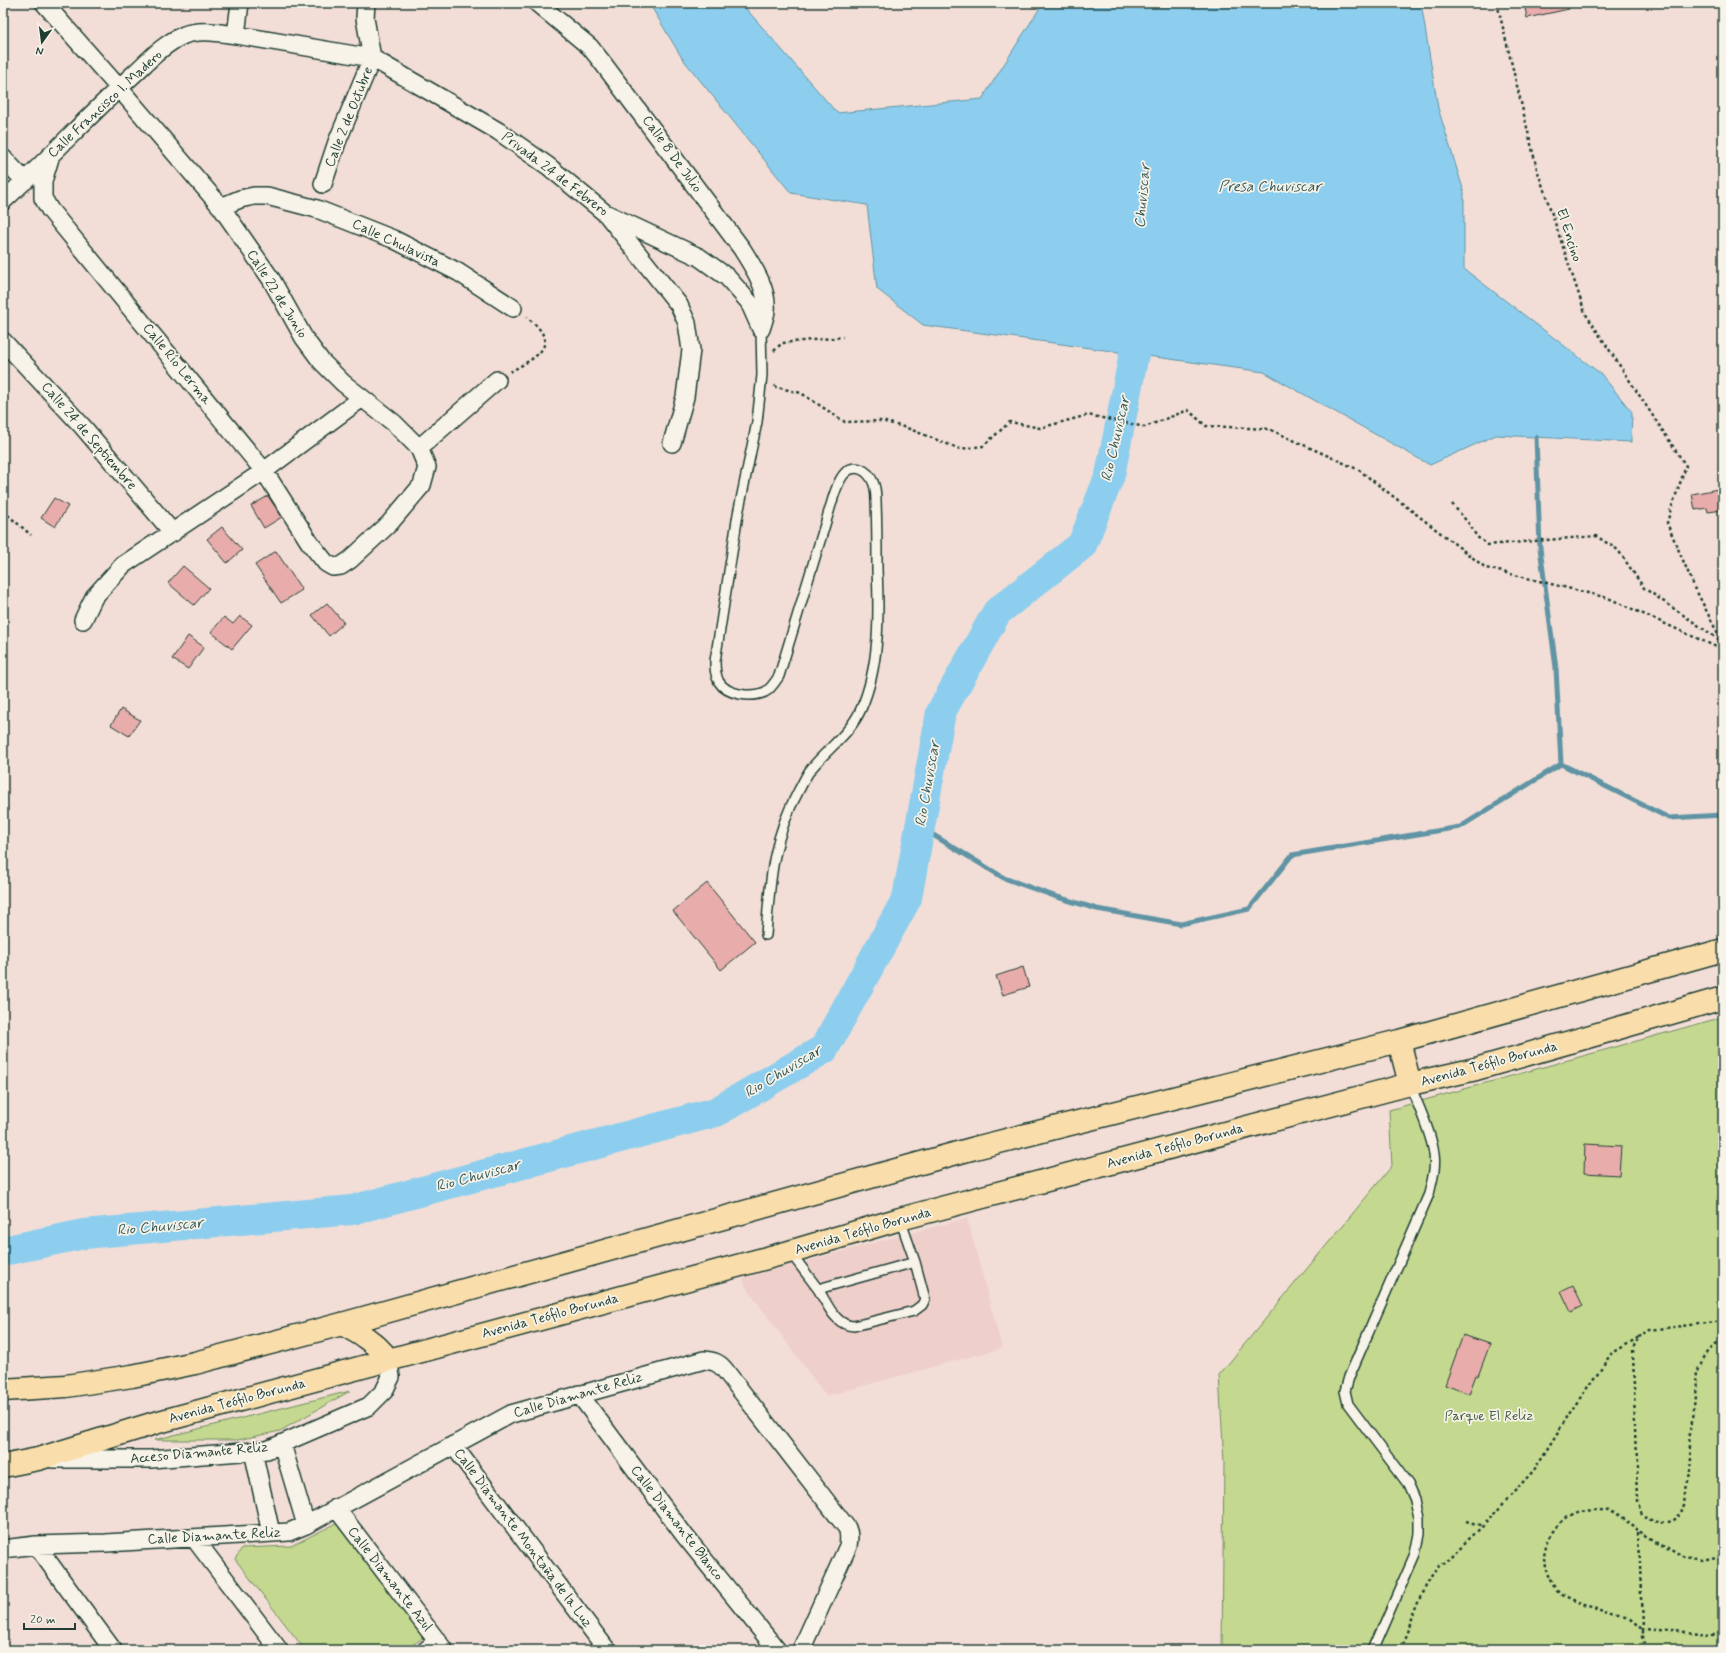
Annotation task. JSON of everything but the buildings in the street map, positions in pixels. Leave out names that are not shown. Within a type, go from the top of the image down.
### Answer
[{"type":"main road","points":[[3,1390],[66,1386],[132,1376],[195,1363],[342,1324],[975,1148],[1398,1041],[1723,950]]},
{"type":"main road","name":"Avenida Teófilo Borunda","points":[[3,1466],[38,1459],[155,1423],[789,1252],[900,1219],[1410,1084],[1476,1069],[1723,998]]},
{"type":"main road","points":[[1398,1041],[1410,1084]]},
{"type":"main road","points":[[342,1324],[364,1336],[378,1347],[388,1359]]},
{"type":"street","name":"Calle 22 de Junio","points":[[44,3],[221,207],[271,279],[304,338],[320,361],[343,383],[389,419],[419,448],[427,467],[422,485],[390,524],[350,560],[341,566],[333,567]]},
{"type":"street","points":[[236,35],[240,3]]},
{"type":"street","name":"Calle 2 de Octubre","points":[[323,184],[337,142],[372,58],[367,31],[366,3]]},
{"type":"street","name":"Calle 8 De Julio","points":[[537,3],[590,47],[742,249],[756,272],[765,297],[766,311],[761,329]]},
{"type":"street","name":"Calle Francisco I. Madero","points":[[3,201],[119,88],[159,52],[185,35],[198,32],[236,35],[372,58]]},
{"type":"street","name":"Privada 24 de Febrero","points":[[372,58],[498,131],[548,166],[605,213],[699,257],[727,277],[749,302],[761,329]]},
{"type":"street","name":"Calle Río Lerma","points":[[51,155],[43,181],[43,198],[50,210],[264,470],[310,543],[326,563],[333,567]]},
{"type":"street","points":[[3,158],[25,181]]},
{"type":"street","name":"Calle Chulavista","points":[[221,207],[240,199],[254,196],[267,196],[317,209],[393,239],[458,272],[513,308]]},
{"type":"street","points":[[605,213],[674,299],[687,323],[691,350],[685,397],[672,443]]},
{"type":"street","name":"Calle 24 de Septiembre","points":[[3,341],[83,427],[173,533]]},
{"type":"street","points":[[419,448],[496,380]]},
{"type":"street","points":[[83,620],[94,597],[123,565],[173,533],[264,470],[362,398]]},
{"type":"street","name":"Acceso Diamante Reliz","points":[[38,1459],[151,1459],[267,1450],[369,1406],[384,1391],[391,1377],[388,1359]]},
{"type":"street","name":"Calle Diamante Reliz","points":[[3,1549],[36,1545],[289,1532],[306,1525],[511,1414],[704,1360],[716,1362],[724,1369],[849,1532],[850,1538],[848,1546],[801,1650]]},
{"type":"street","name":"Calle Diamante Blanco","points":[[579,1394],[685,1536],[777,1650]]},
{"type":"street","points":[[282,1444],[306,1525]]},
{"type":"street","name":"Calle Diamante Montaña de la Luz","points":[[453,1445],[607,1650]]},
{"type":"street","points":[[253,1451],[271,1533]]},
{"type":"street","name":"Calle Diamante Azul","points":[[336,1508],[436,1647]]},
{"type":"street","points":[[194,1538],[279,1650]]},
{"type":"street","points":[[36,1545],[113,1650]]},
{"type":"lane","points":[[761,329],[762,374],[757,422],[738,514],[715,661],[716,674],[719,682],[724,688],[736,693],[755,694],[766,692],[773,686],[779,676],[834,495],[845,472],[853,468],[860,468],[869,474],[874,483],[877,521],[878,591],[878,616],[874,658],[866,695],[861,709],[844,736],[811,770],[794,799],[783,826],[771,874],[766,935]]},
{"type":"lane","points":[[1373,1650],[1415,1554],[1419,1534],[1419,1516],[1415,1500],[1408,1484],[1348,1404],[1345,1391],[1352,1369],[1429,1194],[1434,1173],[1434,1155],[1430,1139],[1410,1084]]},
{"type":"lane","points":[[789,1252],[818,1289],[835,1317],[847,1326],[854,1326],[914,1311],[922,1305],[925,1299],[915,1262],[900,1219]]},
{"type":"lane","points":[[818,1289],[915,1262]]},
{"type":"path","name":"El Encino","points":[[1496,3],[1537,169],[1584,313],[1686,466],[1670,509],[1667,523],[1694,586],[1723,643]]},
{"type":"path","points":[[496,380],[539,354],[545,345],[542,331],[527,317],[513,308]]},
{"type":"path","points":[[843,337],[782,344],[762,362],[776,387],[801,393],[845,422],[882,421],[907,428],[960,449],[983,446],[1010,422],[1040,428],[1088,415],[1145,427],[1188,410],[1206,426],[1270,428],[1359,470],[1486,568],[1608,598],[1723,650]]},
{"type":"path","points":[[1452,504],[1470,525],[1477,537],[1488,545],[1596,536],[1618,550],[1644,588],[1723,643]]},
{"type":"path","points":[[3,511],[31,535]]},
{"type":"path","points":[[1400,1650],[1423,1594],[1440,1567],[1483,1526],[1534,1470],[1571,1411],[1611,1354],[1650,1330],[1723,1321]]},
{"type":"path","points":[[1639,1337],[1633,1349],[1637,1503],[1642,1515],[1655,1520],[1670,1522],[1680,1516],[1686,1505],[1697,1371],[1704,1356],[1714,1345],[1723,1341]]},
{"type":"path","points":[[1723,1555],[1702,1560],[1684,1557],[1607,1510],[1597,1508],[1580,1511],[1566,1517],[1554,1530],[1545,1545],[1544,1560],[1547,1575],[1555,1590],[1566,1598],[1580,1604],[1626,1616],[1642,1629],[1714,1634],[1723,1631]]},
{"type":"path","points":[[1466,1521],[1483,1526]]},
{"type":"path","points":[[1640,1530],[1642,1637],[1646,1650]]},
{"type":"shaded area","points":[[967,1218],[1002,1348],[826,1396],[746,1287],[743,1278]]},
{"type":"green space","name":"Parque El Reliz","points":[[1723,1017],[1723,1650],[1222,1650],[1224,1463],[1219,1375],[1392,1166],[1389,1110]]},
{"type":"green space","points":[[350,1391],[280,1431],[238,1440],[154,1440]]},
{"type":"green space","points":[[341,1521],[427,1635],[405,1650],[305,1650],[235,1559],[242,1548],[291,1546]]},
{"type":"water","name":"Presa Chuviscar","points":[[649,3],[741,3],[837,113],[982,99],[1043,3],[1424,3],[1422,9],[1438,108],[1464,192],[1464,269],[1601,374],[1632,412],[1631,442],[1496,435],[1430,465],[1264,372],[923,325],[877,289],[867,205],[791,193],[682,58]]},
{"type":"waterway","name":"Rio Chuviscar","points":[[3,1251],[84,1234],[352,1210],[716,1112],[824,1049],[907,898],[941,712],[997,612],[1082,545],[1110,475],[1134,354],[1136,314]]},
{"type":"waterway","points":[[920,827],[1004,878],[1054,896],[1097,909],[1181,924],[1249,909],[1292,855],[1460,827],[1561,764],[1556,668],[1540,548],[1536,437]]},
{"type":"waterway","points":[[1561,764],[1669,818],[1723,815]]},
{"type":"water label","name":"Chuviscar","points":[[1143,196]]}]
